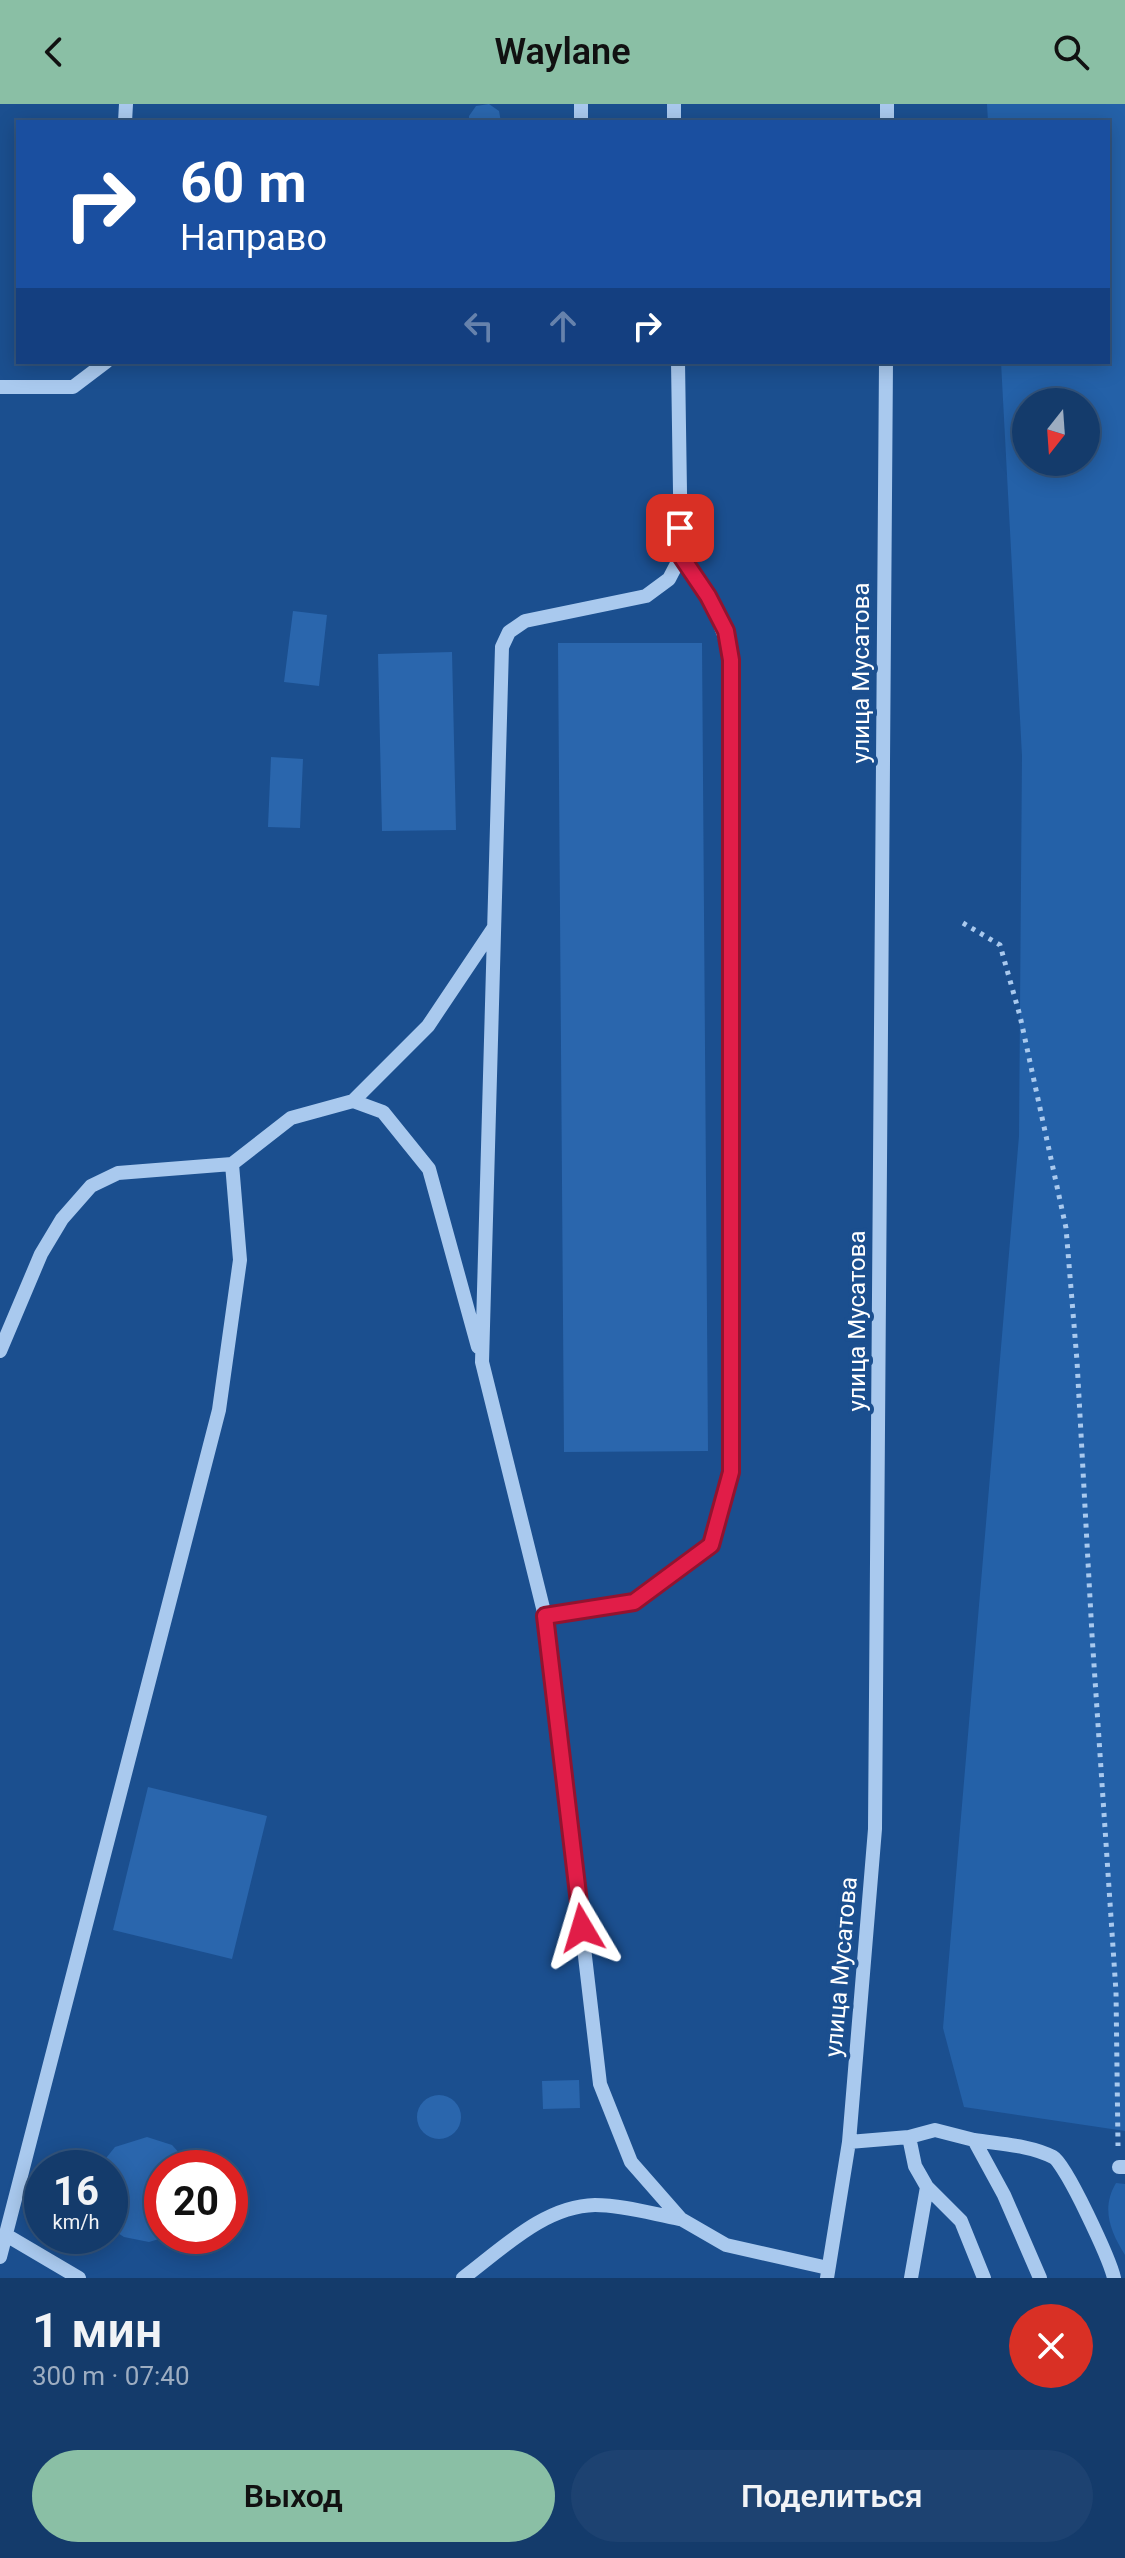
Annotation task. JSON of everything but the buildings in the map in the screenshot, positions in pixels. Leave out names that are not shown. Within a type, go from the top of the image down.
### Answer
[{"type":"street","points":[[0,387],[73,387],[103,364]]},
{"type":"street","points":[[482,1362],[502,647],[509,632],[525,621],[646,596],[669,579],[681,556],[678,364]]},
{"type":"street","name":"улица Мусатова","points":[[827,2273],[849,2142],[875,1829],[886,364]]},
{"type":"street","points":[[545,1616],[634,1602],[711,1545],[731,1472],[731,660],[726,631],[708,596],[681,556]]},
{"type":"street","points":[[0,1351],[41,1254],[62,1219],[91,1186],[118,1173],[232,1164],[291,1118],[353,1101],[428,1026],[493,929]]},
{"type":"street","points":[[353,1101],[383,1112],[429,1169],[482,1362],[545,1616],[600,2084],[631,2162],[681,2219],[726,2245],[827,2273]]},
{"type":"street","points":[[0,2257],[219,1410],[240,1260],[232,1164]]},
{"type":"street","points":[[849,2142],[909,2137],[935,2130],[1036,2150],[1057,2158],[1082,2204],[1114,2278]]},
{"type":"street","points":[[909,2137],[915,2166],[927,2187],[961,2221],[984,2278]]},
{"type":"street","points":[[974,2140],[1004,2195],[1040,2278]]},
{"type":"street","points":[[911,2278],[927,2187]]},
{"type":"street","points":[[463,2278],[541,2220],[570,2209],[597,2205],[681,2219]]},
{"type":"street","points":[[6,2235],[79,2278]]},
{"type":"path","points":[[963,923],[1000,945],[1020,1016],[1066,1228],[1116,1992],[1122,2167]]},
{"type":"shaded area","points":[[987,104],[1125,104],[1125,2131],[964,2107],[943,2028],[1019,1136],[1022,756],[1001,364],[1110,364],[1110,120],[988,120]]},
{"type":"shaded area","points":[[1116,2183],[1125,2184],[1125,2255],[1109,2219],[1109,2201]]},
{"type":"route","points":[[582,1928],[545,1616],[634,1602],[711,1545],[731,1472],[731,660],[726,631],[708,596],[681,556],[680,528]]}]
